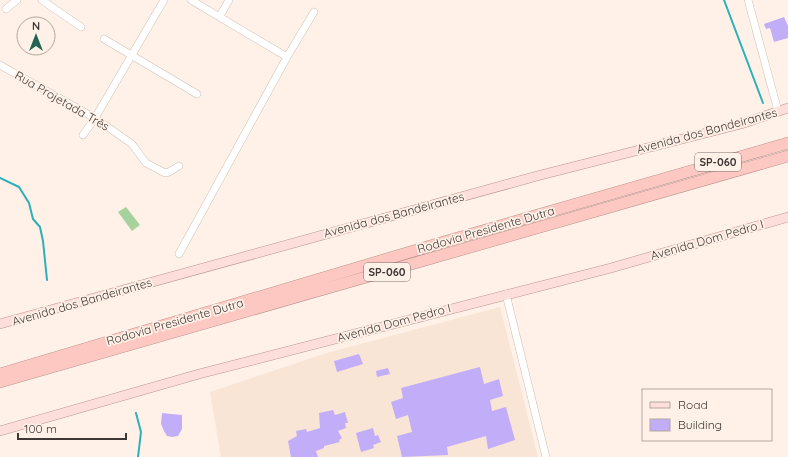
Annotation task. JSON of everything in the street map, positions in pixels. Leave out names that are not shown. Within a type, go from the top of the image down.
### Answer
[{"type":"highway","name":"Rodovia Presidente Dutra","points":[[0,374],[788,141]]},
{"type":"highway","name":"Rodovia Presidente Dutra","points":[[0,382],[788,156]]},
{"type":"main road","name":"Avenida dos Bandeirantes","points":[[0,324],[536,176],[740,124],[788,108]]},
{"type":"main road","name":"Avenida Dom Pedro I","points":[[0,431],[199,374],[611,268],[788,217]]},
{"type":"street","points":[[6,9],[17,0]]},
{"type":"street","points":[[42,0],[81,27]]},
{"type":"street","points":[[83,135],[95,118],[164,0]]},
{"type":"street","points":[[191,0],[287,57]]},
{"type":"street","points":[[220,16],[229,0]]},
{"type":"street","points":[[748,0],[778,111]]},
{"type":"street","points":[[179,254],[287,57],[314,12]]},
{"type":"street","points":[[104,40],[197,94]]},
{"type":"street","name":"Rua Projetada Três","points":[[0,65],[95,118],[132,144],[146,164],[165,173],[179,166]]},
{"type":"street","points":[[506,294],[546,457]]},
{"type":"shaded area","points":[[500,307],[538,457],[221,457],[210,392],[323,354]]},
{"type":"green space","points":[[126,207],[140,225],[132,231],[118,212]]},
{"type":"building","points":[[784,17],[788,26],[788,38],[774,42],[770,28],[766,29],[764,24]]},
{"type":"building","points":[[359,354],[363,364],[337,372],[334,361]]},
{"type":"building","points":[[480,367],[484,384],[499,379],[503,396],[490,400],[492,411],[506,407],[515,440],[488,449],[486,436],[447,447],[448,455],[402,457],[397,436],[412,432],[408,415],[396,419],[391,402],[403,398],[401,388]]},
{"type":"building","points":[[388,368],[390,374],[377,377],[376,371]]},
{"type":"building","points":[[333,410],[335,415],[345,412],[348,423],[345,423],[346,428],[338,431],[342,438],[339,440],[340,442],[324,446],[324,448],[316,451],[318,457],[291,457],[288,441],[297,436],[296,431],[306,429],[307,432],[320,428],[319,413]]},
{"type":"building","points":[[162,413],[182,415],[182,429],[178,436],[167,436],[161,424]]},
{"type":"building","points":[[373,428],[375,436],[378,435],[381,442],[373,445],[374,448],[361,452],[356,433]]},
{"type":"waterway","points":[[724,0],[763,103]]},
{"type":"waterway","points":[[0,178],[19,187],[29,203],[33,219],[40,227],[47,280]]},
{"type":"waterway","points":[[136,413],[141,432],[138,457]]}]
